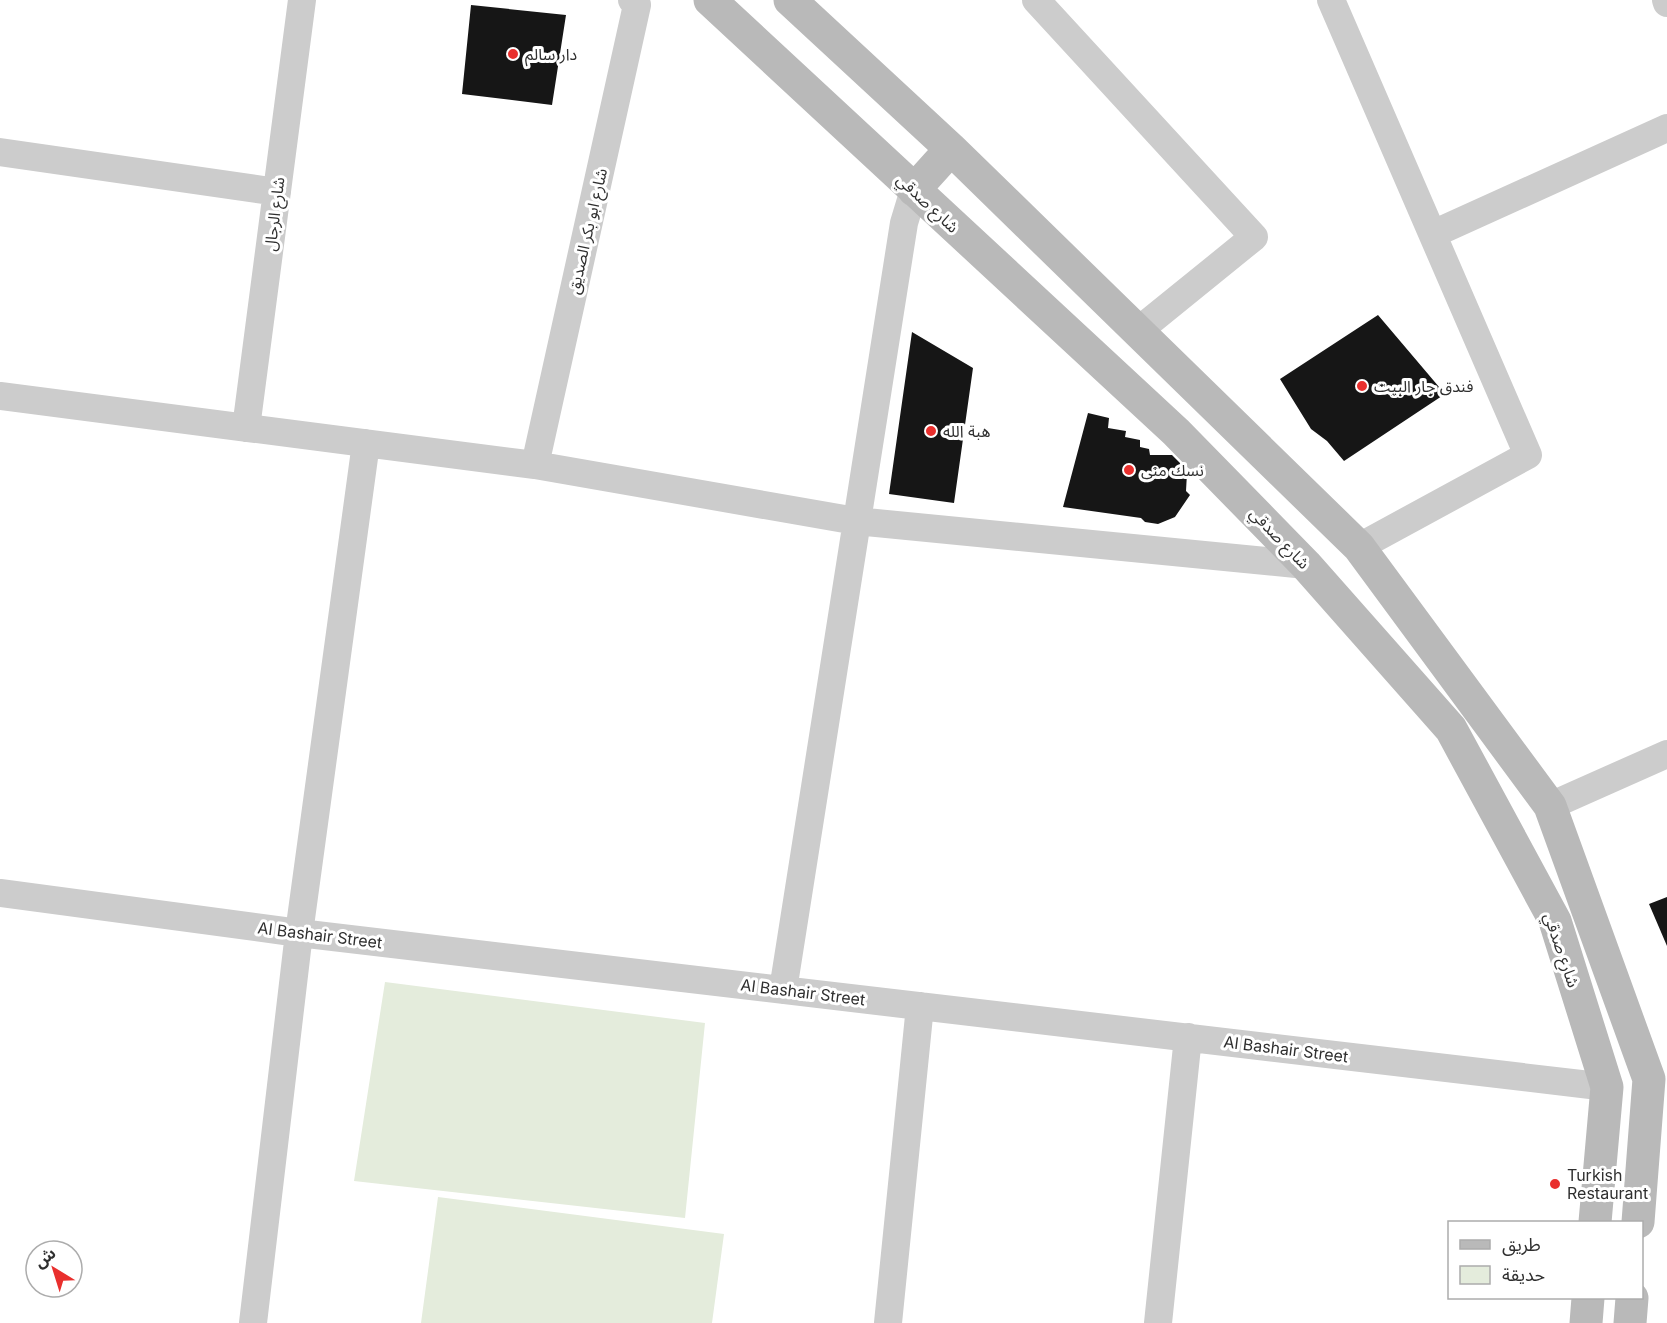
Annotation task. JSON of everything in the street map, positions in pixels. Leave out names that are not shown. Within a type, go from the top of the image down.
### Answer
[{"type":"street","name":"شارع الرجال","points":[[246,428],[302,0]]},
{"type":"street","name":"شارع ابو بكر الصديق","points":[[535,465],[637,4],[632,0]]},
{"type":"street","name":"شارع صدقي","points":[[710,0],[1176,432],[1306,565],[1451,729],[1555,921],[1606,1087],[1595,1221]]},
{"type":"street","points":[[790,0],[951,149],[1359,547],[1550,806],[1649,1078],[1638,1221]]},
{"type":"street","points":[[1036,0],[1254,237],[1138,331]]},
{"type":"street","points":[[1331,0],[1528,455],[1359,547]]},
{"type":"street","points":[[1433,234],[1667,128]]},
{"type":"street","points":[[783,990],[904,223],[914,190],[951,149]]},
{"type":"street","points":[[0,152],[277,192]]},
{"type":"street","points":[[0,396],[535,465],[856,520],[1306,565]]},
{"type":"street","points":[[253,1323],[299,933],[366,443]]},
{"type":"street","points":[[1550,806],[1667,754]]},
{"type":"street","name":"Al Bashair Street","points":[[0,893],[299,933],[1606,1087]]},
{"type":"street","points":[[888,1323],[920,1006]]},
{"type":"street","points":[[1158,1323],[1188,1037]]},
{"type":"street","points":[[1586,1323],[1588,1299]]},
{"type":"street","points":[[1630,1323],[1632,1299]]},
{"type":"green space","points":[[385,982],[705,1023],[685,1218],[354,1181]]},
{"type":"green space","points":[[438,1197],[724,1234],[712,1323],[421,1323]]},
{"type":"building","name":"دار سالم","points":[[471,5],[566,15],[552,105],[462,94]]},
{"type":"building","name":"فندق جار البيت","points":[[1378,315],[1445,394],[1344,461],[1327,441],[1311,429],[1280,379]]},
{"type":"building","name":"هبة الله","points":[[912,332],[973,368],[954,503],[889,494]]},
{"type":"building","name":"نسك منى","points":[[1088,413],[1109,418],[1108,428],[1126,431],[1125,437],[1140,440],[1140,447],[1149,449],[1150,455],[1172,455],[1183,466],[1187,473],[1186,491],[1190,495],[1175,517],[1158,524],[1145,522],[1141,518],[1063,507]]},
{"type":"building","points":[[1667,897],[1667,946],[1649,904]]},
{"type":"place","name":"دار سالم","points":[[513,54]]},
{"type":"place","name":"فندق جار البيت","points":[[1362,386]]},
{"type":"place","name":"هبة الله","points":[[931,431]]},
{"type":"place","name":"نسك منى","points":[[1129,470]]},
{"type":"place","name":"Turkish Restaurant","points":[[1555,1184]]}]
